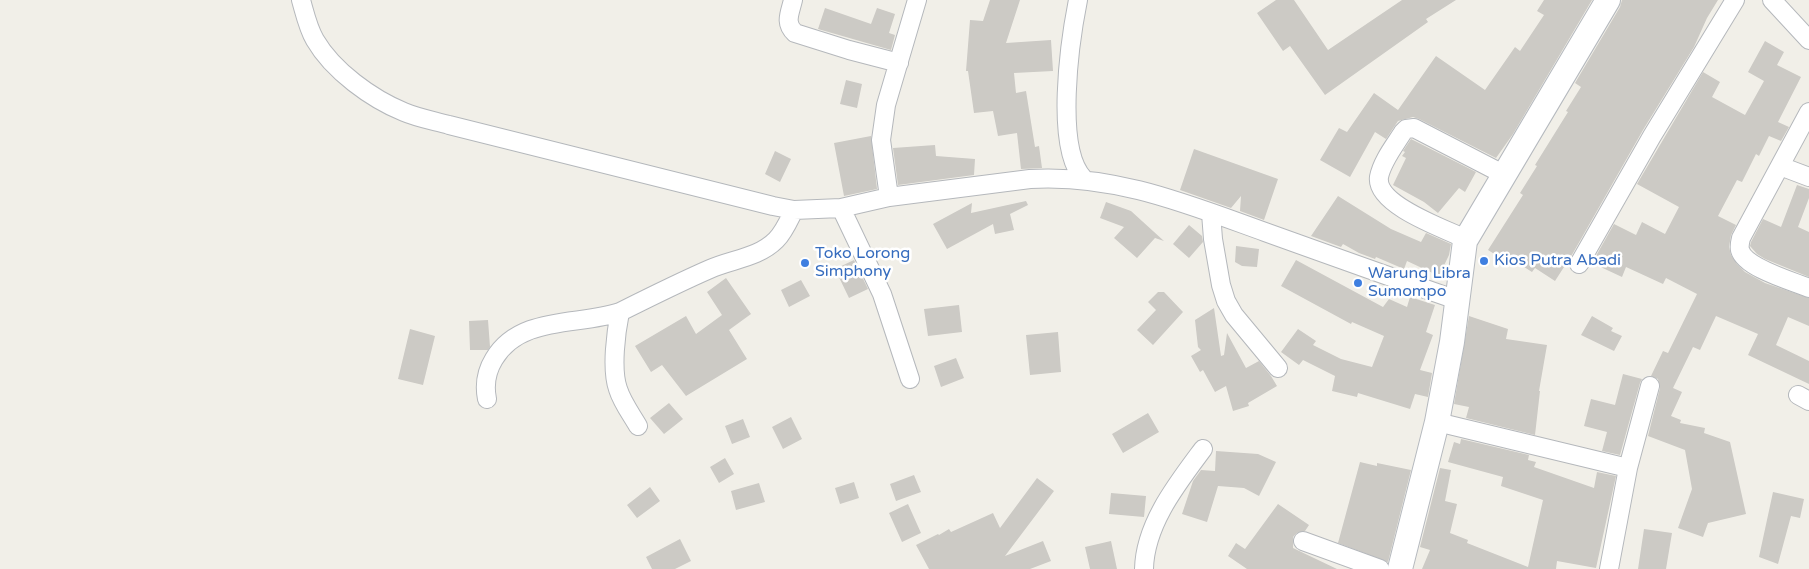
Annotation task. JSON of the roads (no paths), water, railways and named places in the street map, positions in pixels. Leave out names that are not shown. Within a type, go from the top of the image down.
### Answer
[{"type":"street","points":[[301,0],[306,20],[326,56],[374,97],[406,113],[734,197],[794,210],[840,208],[889,197],[1030,179],[1084,179],[1164,196],[1457,300]]},
{"type":"street","points":[[793,0],[788,22],[790,29],[795,33],[899,63]]},
{"type":"street","points":[[889,197],[881,140],[886,105],[917,0]]},
{"type":"street","points":[[1078,0],[1071,34],[1066,103],[1070,150],[1079,174],[1084,179]]},
{"type":"street","points":[[1400,569],[1437,422],[1466,239],[1608,0]]},
{"type":"street","points":[[1579,264],[1652,136],[1735,0]]},
{"type":"street","points":[[1772,0],[1806,30]]},
{"type":"street","points":[[1809,112],[1741,238],[1740,251],[1756,267],[1809,288]]},
{"type":"street","points":[[1466,239],[1397,206],[1384,193],[1380,186],[1379,176],[1388,157],[1403,132],[1406,129],[1414,128],[1503,174]]},
{"type":"street","points":[[1780,166],[1809,177]]},
{"type":"street","points":[[840,208],[882,294],[910,379]]},
{"type":"street","points":[[487,399],[485,383],[490,366],[505,343],[512,338],[558,322],[620,312],[711,268],[744,259],[769,246],[777,239],[794,210]]},
{"type":"street","points":[[1211,213],[1213,239],[1226,302],[1234,315],[1278,368]]},
{"type":"street","points":[[620,312],[616,338],[617,385],[622,399],[638,426]]},
{"type":"street","points":[[1609,569],[1628,468],[1650,386]]},
{"type":"street","points":[[1437,422],[1628,468]]},
{"type":"street","points":[[1144,569],[1144,554],[1153,528],[1171,494],[1204,449]]},
{"type":"street","points":[[1303,542],[1380,569]]},
{"type":"place","name":"Kios Putra Abadi","points":[[1484,261]]},
{"type":"place","name":"Toko Lorong Simphony","points":[[805,263]]},
{"type":"place","name":"Warung Libra Sumompo","points":[[1358,283]]}]
